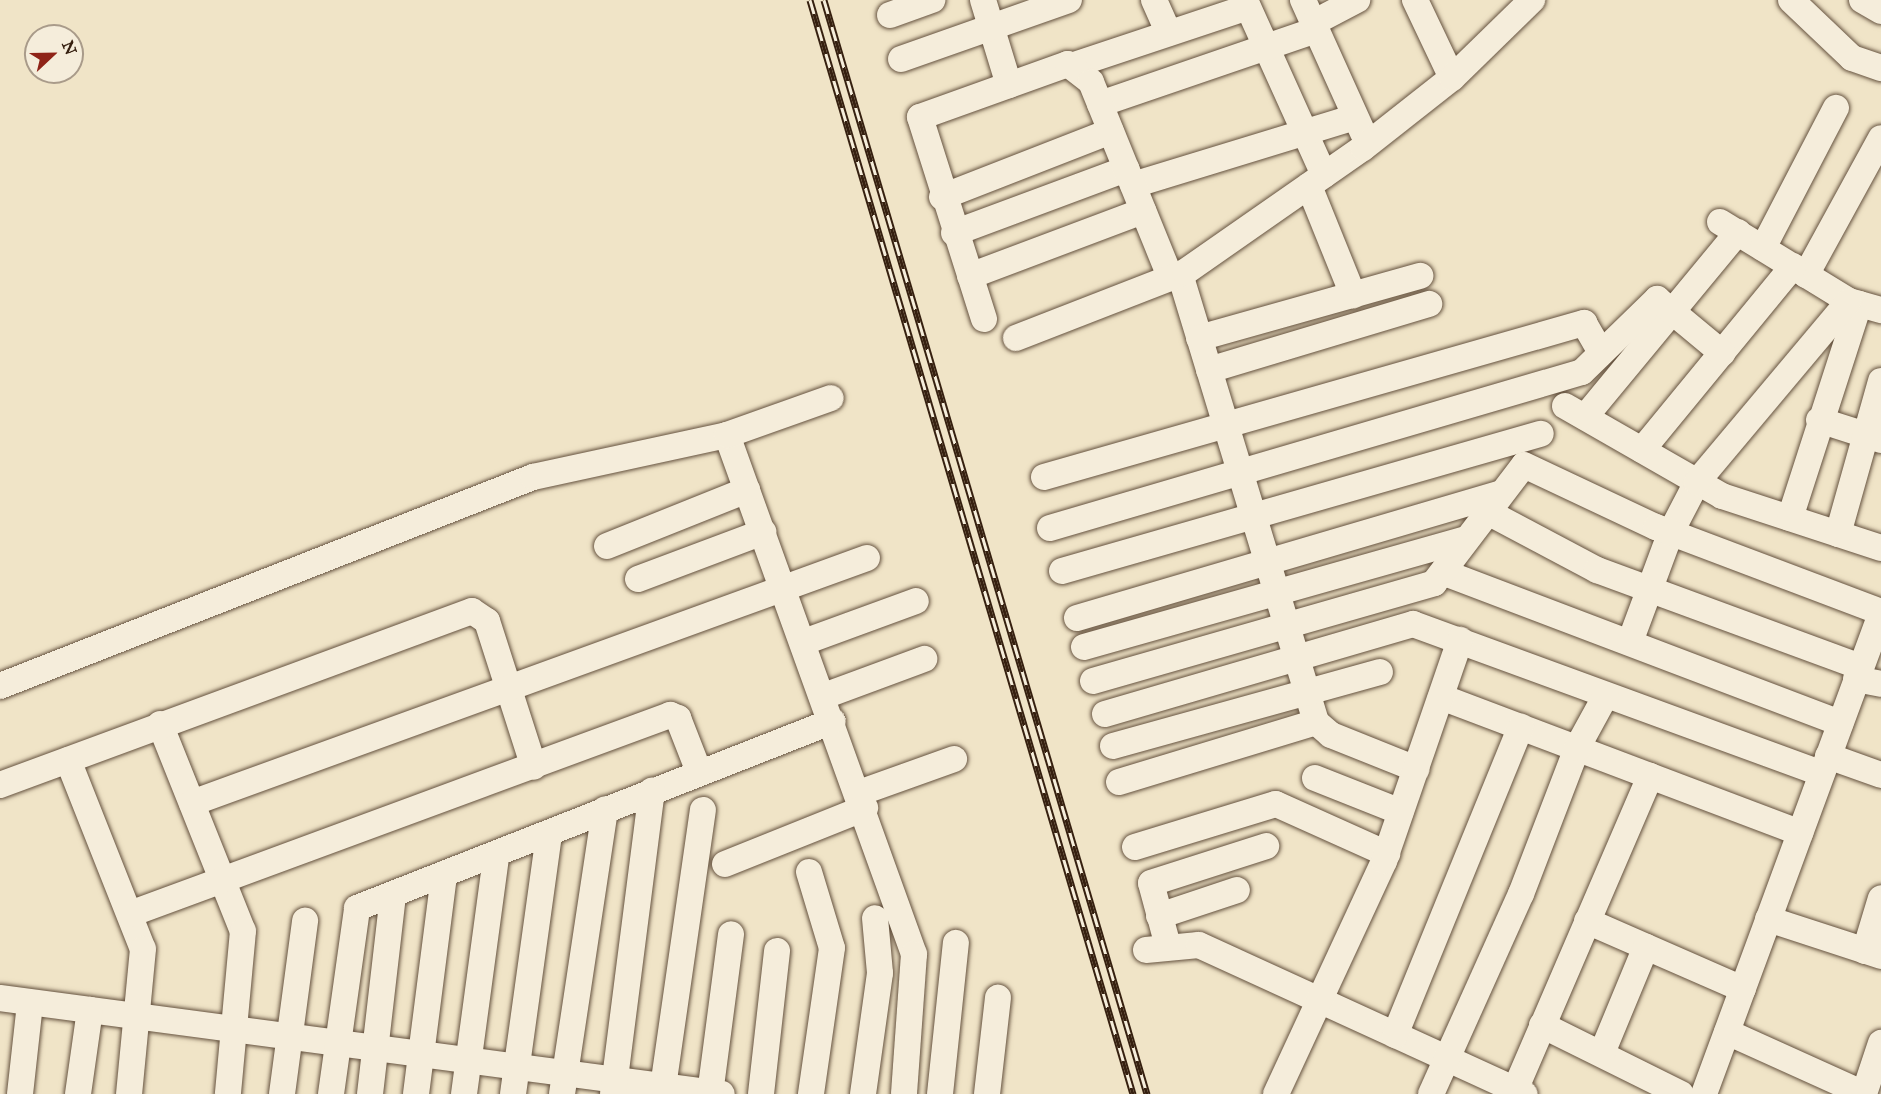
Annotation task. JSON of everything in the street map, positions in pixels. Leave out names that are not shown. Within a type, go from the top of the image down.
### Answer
[{"type":"street","points":[[890,15],[932,0]]},
{"type":"street","points":[[983,0],[1009,85]]},
{"type":"street","points":[[901,59],[1069,0]]},
{"type":"street","points":[[1100,104],[1266,47],[1310,18],[1357,0]]},
{"type":"street","points":[[1415,0],[1452,78]]},
{"type":"street","points":[[1791,0],[1852,58],[1881,68]]},
{"type":"street","points":[[1862,0],[1881,11]]},
{"type":"street","points":[[1160,2],[1169,33]]},
{"type":"street","points":[[984,319],[942,197],[920,117],[1009,85],[1169,33],[1246,4],[1304,132],[1316,181],[1353,295]]},
{"type":"street","points":[[1016,338],[1175,275],[1368,144],[1452,78],[1519,6]]},
{"type":"street","points":[[1310,18],[1368,144]]},
{"type":"street","points":[[1074,65],[1091,82],[1143,212],[1175,275],[1199,338],[1316,722],[1331,735],[1416,769]]},
{"type":"street","points":[[1763,248],[1836,108]]},
{"type":"street","points":[[954,233],[1129,177],[1355,117]]},
{"type":"street","points":[[942,197],[1111,131]]},
{"type":"street","points":[[1642,450],[1722,353],[1800,270],[1881,138]]},
{"type":"street","points":[[969,276],[1143,212]]},
{"type":"street","points":[[1863,305],[1729,227],[1672,311],[1575,411],[1722,496],[1881,548]]},
{"type":"street","points":[[1199,338],[1420,276]]},
{"type":"street","points":[[1050,528],[1239,470],[1582,372],[1657,298],[1722,353]]},
{"type":"street","points":[[1209,370],[1429,304]]},
{"type":"street","points":[[1790,518],[1819,420],[1863,305]]},
{"type":"street","points":[[1630,642],[1671,532],[1697,482],[1863,305]]},
{"type":"street","points":[[1044,477],[1584,322],[1601,353]]},
{"type":"street","points":[[1838,534],[1874,437],[1881,381]]},
{"type":"street","points":[[0,686],[533,477],[727,435],[831,398]]},
{"type":"street","points":[[1819,420],[1874,437]]},
{"type":"street","points":[[1062,571],[1541,434]]},
{"type":"street","points":[[727,435],[862,800],[916,962],[904,1094]]},
{"type":"street","points":[[1094,681],[1430,585],[1445,573],[1466,539],[1526,465],[1671,532],[1880,618],[1704,1094]]},
{"type":"street","points":[[607,546],[747,490]]},
{"type":"street","points":[[1077,618],[1266,559],[1494,502],[1597,570],[1651,589],[1881,684]]},
{"type":"street","points":[[638,579],[763,532]]},
{"type":"street","points":[[1084,647],[1466,539]]},
{"type":"street","points":[[192,802],[867,558]]},
{"type":"street","points":[[1445,573],[1840,723]]},
{"type":"street","points":[[804,642],[916,601]]},
{"type":"street","points":[[0,785],[160,723],[472,611],[487,621],[534,767]]},
{"type":"street","points":[[1105,714],[1413,624],[1606,695],[1825,765],[1881,775]]},
{"type":"street","points":[[1276,1094],[1387,854],[1460,640]]},
{"type":"street","points":[[824,696],[924,658]]},
{"type":"street","points":[[1113,746],[1380,672]]},
{"type":"street","points":[[1431,1094],[1577,748],[1606,695]]},
{"type":"street","points":[[1441,697],[1800,833]]},
{"type":"street","points":[[130,914],[222,877],[675,715],[699,772]]},
{"type":"street","points":[[331,1094],[356,910],[444,874],[496,856],[652,790],[833,721]]},
{"type":"street","points":[[1119,782],[1316,722]]},
{"type":"street","points":[[160,723],[222,877],[244,939],[228,1094]]},
{"type":"street","points":[[1395,1035],[1521,727]]},
{"type":"street","points":[[725,864],[954,759]]},
{"type":"street","points":[[68,760],[143,949],[139,1017],[129,1094]]},
{"type":"street","points":[[1266,846],[1151,884],[1159,916],[1157,948],[1199,945],[1520,1092],[1542,1025],[1650,776]]},
{"type":"street","points":[[1315,778],[1401,812]]},
{"type":"street","points":[[614,1087],[652,790]]},
{"type":"street","points":[[1135,847],[1276,804],[1387,854]]},
{"type":"street","points":[[563,1084],[605,809]]},
{"type":"street","points":[[663,1090],[703,810]]},
{"type":"street","points":[[513,1094],[549,833]]},
{"type":"street","points":[[465,1094],[496,856]]},
{"type":"street","points":[[808,872],[832,948],[811,1094]]},
{"type":"street","points":[[416,1094],[444,874]]},
{"type":"street","points":[[1159,916],[1238,890]]},
{"type":"street","points":[[370,1094],[393,895]]},
{"type":"street","points":[[1768,919],[1873,953],[1881,898]]},
{"type":"street","points":[[863,1094],[880,973],[875,918]]},
{"type":"street","points":[[282,1094],[305,921]]},
{"type":"street","points":[[1587,921],[1743,989]]},
{"type":"street","points":[[0,998],[516,1067],[563,1084],[714,1094],[731,934]]},
{"type":"street","points":[[940,1094],[956,943]]},
{"type":"street","points":[[1602,1053],[1646,947]]},
{"type":"street","points":[[761,1094],[777,951]]},
{"type":"street","points":[[987,1094],[998,998]]},
{"type":"street","points":[[20,1094],[30,1003]]},
{"type":"street","points":[[78,1094],[90,1010]]},
{"type":"street","points":[[1542,1025],[1681,1094]]},
{"type":"street","points":[[1727,1032],[1864,1094],[1881,1043]]},
{"type":"railway","points":[[810,0],[1133,1094]]},
{"type":"railway","points":[[824,0],[1147,1094]]}]
